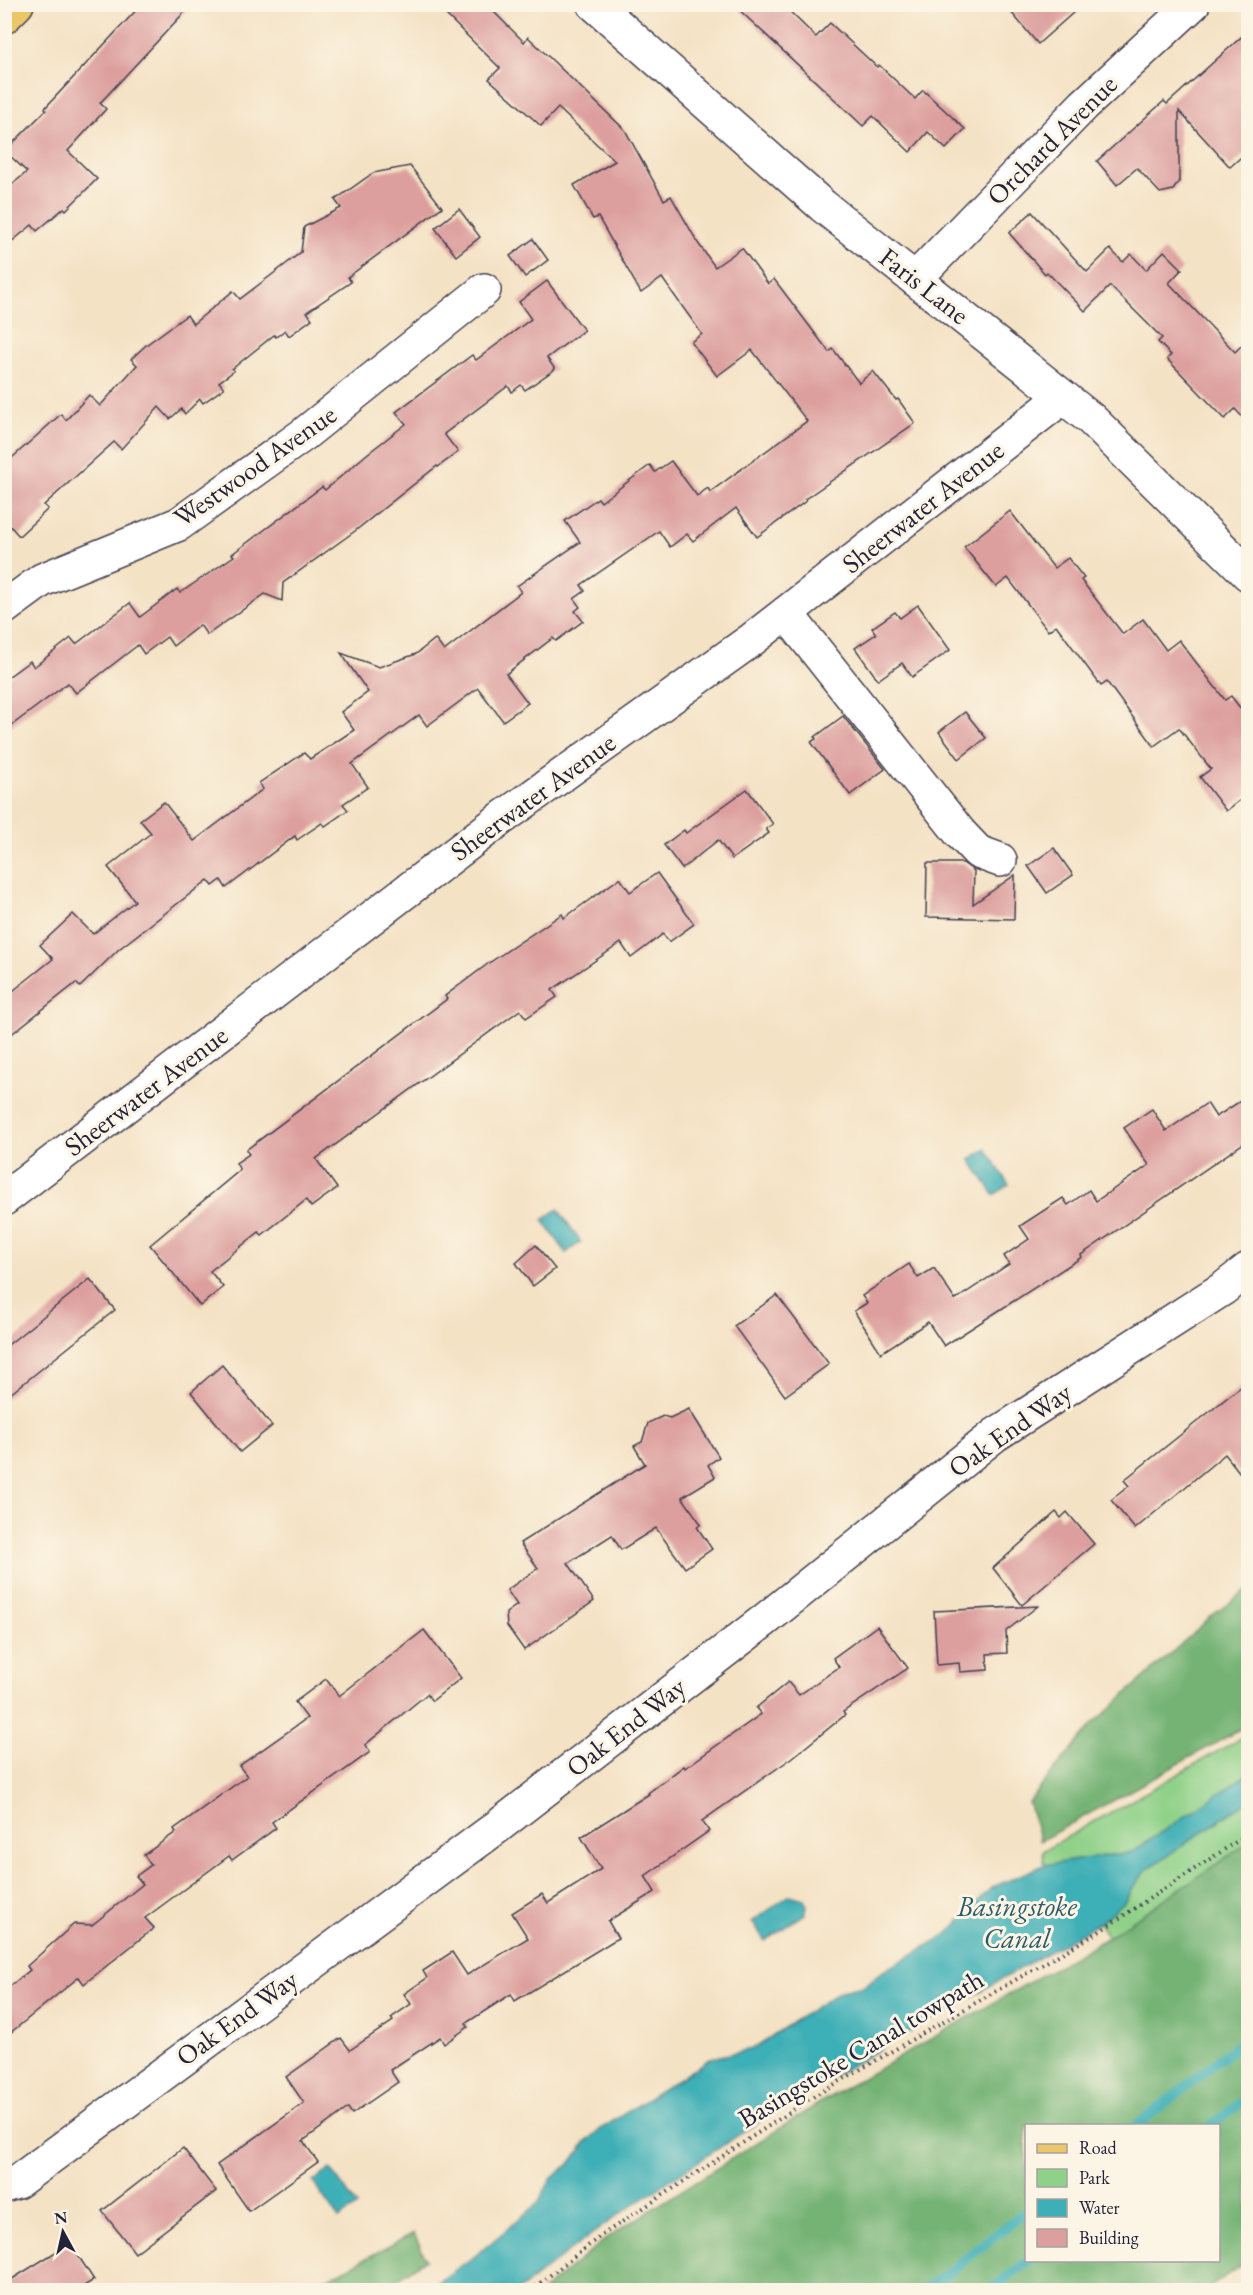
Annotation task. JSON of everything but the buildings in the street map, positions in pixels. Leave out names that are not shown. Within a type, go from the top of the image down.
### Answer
[{"type":"main road","points":[[4,17],[17,4]]},
{"type":"street","name":"Faris Lane","points":[[594,4],[823,206],[1100,428],[1248,574]]},
{"type":"street","name":"Orchard Avenue","points":[[915,279],[1084,105],[1193,4]]},
{"type":"street","name":"Westwood Avenue","points":[[4,608],[42,580],[179,524],[303,435],[484,290]]},
{"type":"street","name":"Sheerwater Avenue","points":[[4,1199],[492,825],[786,614],[1063,397]]},
{"type":"street","points":[[786,614],[960,833],[978,852],[1000,860]]},
{"type":"street","name":"Oak End Way","points":[[4,2186],[17,2182],[497,1827],[766,1619],[995,1435],[1224,1288],[1248,1269]]},
{"type":"path","name":"Basingstoke Canal towpath","points":[[531,2290],[602,2235],[816,2095],[1100,1931],[1248,1834]]},
{"type":"green space","points":[[1248,1590],[1248,1725],[1040,1841],[1028,1802],[1092,1725],[1214,1614]]},
{"type":"green space","points":[[1248,1734],[1248,1774],[1132,1852],[1044,1865],[1043,1851]]},
{"type":"green space","points":[[1248,1801],[1248,1843],[1108,1937],[1099,1923],[1123,1903],[1146,1870]]},
{"type":"green space","points":[[1248,1843],[1248,2260],[1206,2290],[543,2290],[608,2237],[821,2102],[1108,1937]]},
{"type":"green space","points":[[414,2233],[426,2259],[382,2290],[305,2290]]},
{"type":"water","points":[[986,1149],[1009,1185],[994,1195],[970,1159]]},
{"type":"water","points":[[558,1209],[581,1242],[566,1253],[543,1220]]},
{"type":"water","name":"Basingstoke Canal","points":[[1248,1774],[1248,1801],[1146,1870],[1123,1903],[1099,1923],[800,2095],[653,2191],[519,2290],[427,2290],[475,2256],[537,2204],[552,2178],[570,2164],[585,2143],[602,2128],[711,2058],[752,2049],[840,1991],[864,1986],[883,1971],[949,1933],[991,1888],[1044,1865],[1132,1852]]},
{"type":"water","points":[[790,1895],[804,1899],[807,1906],[805,1914],[765,1941],[752,1922]]},
{"type":"water","points":[[331,2169],[357,2206],[339,2219],[313,2182]]},
{"type":"waterway","points":[[1139,2124],[1248,2037]]},
{"type":"waterway","points":[[1213,2124],[1248,2097]]},
{"type":"waterway","points":[[921,2290],[939,2280],[1025,2212]]},
{"type":"waterway","points":[[990,2290],[1027,2262]]}]
